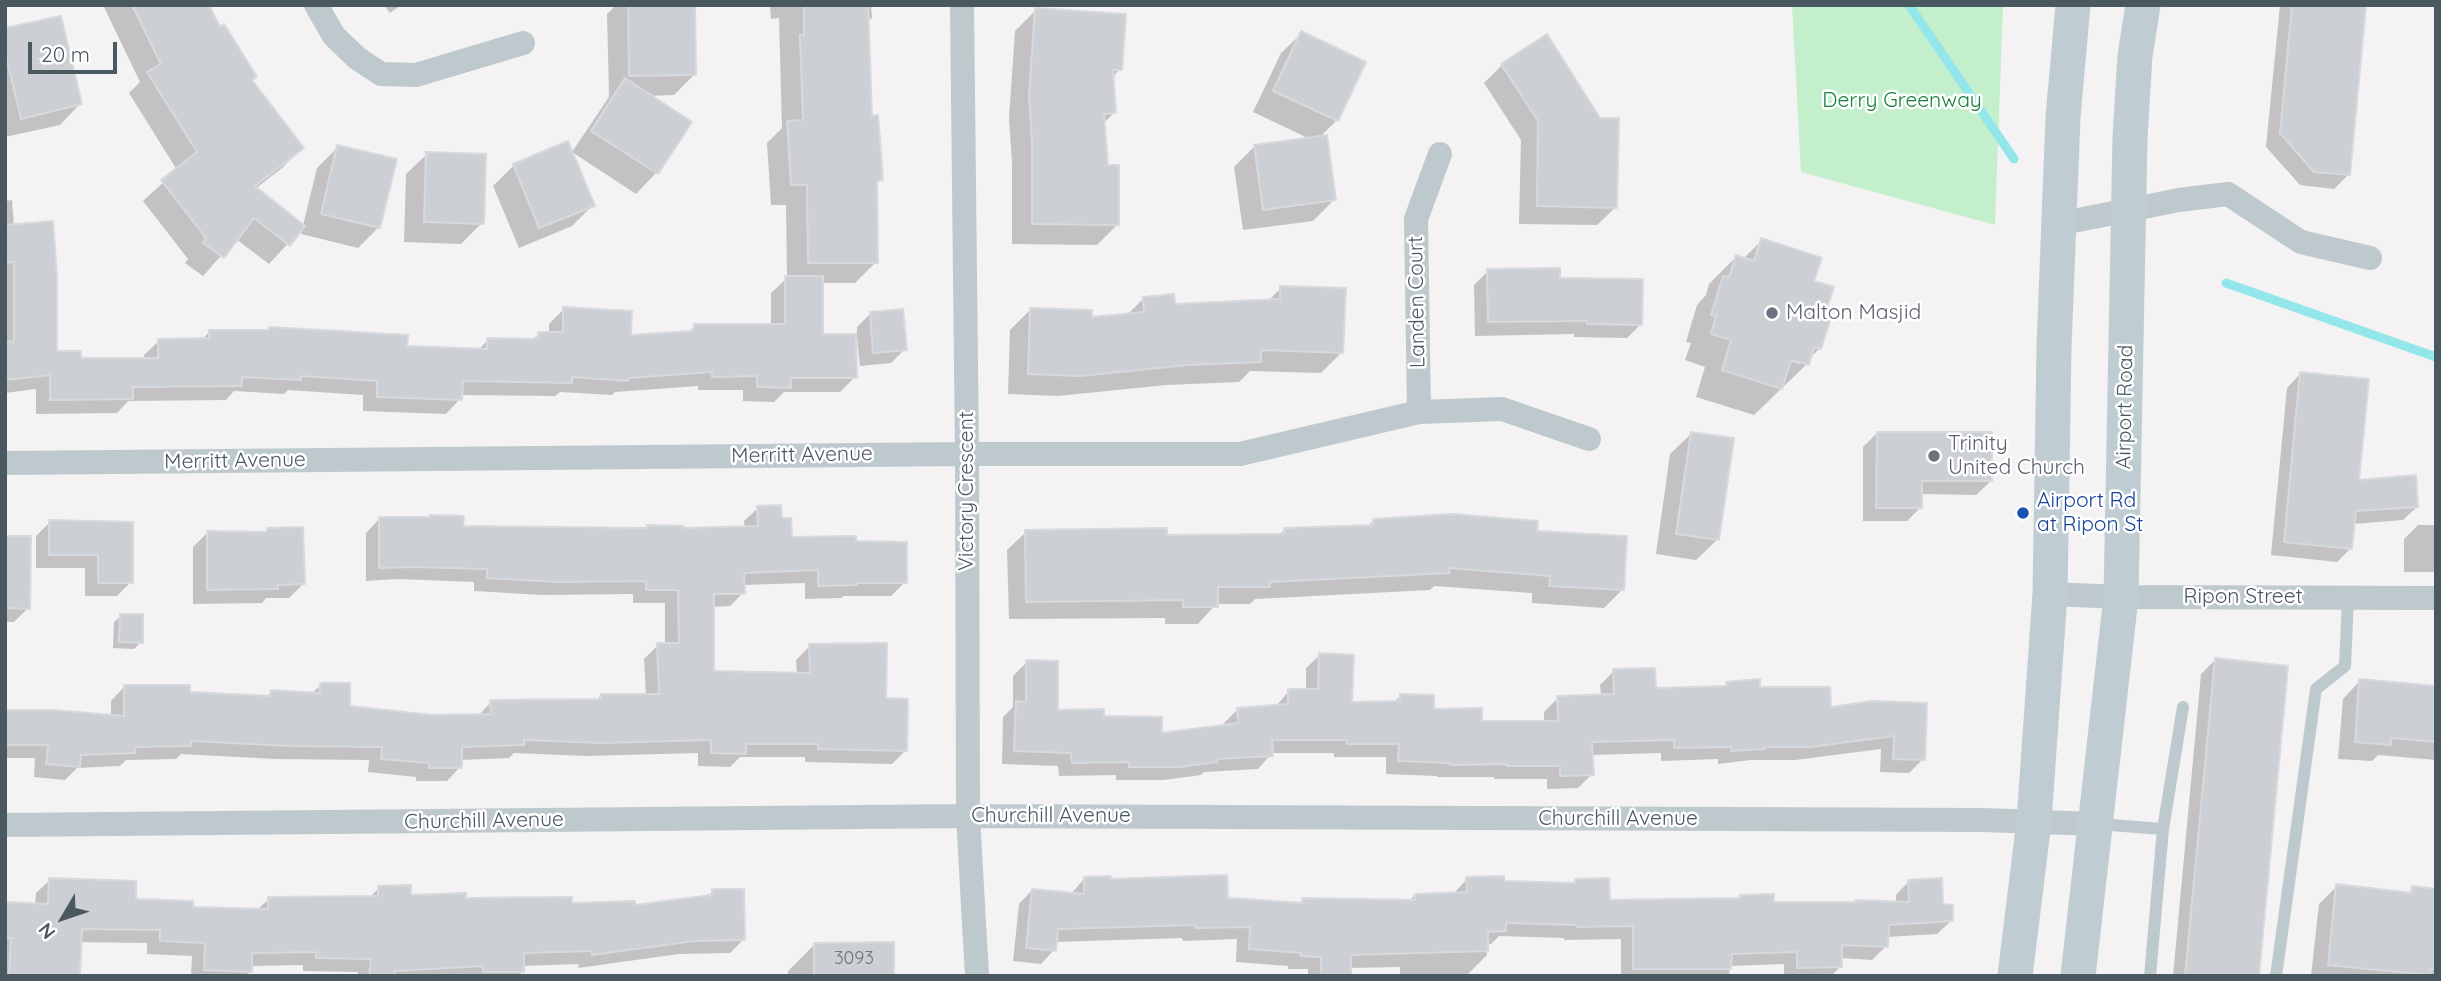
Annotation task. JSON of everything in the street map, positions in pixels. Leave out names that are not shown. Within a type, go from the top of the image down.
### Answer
[{"type":"main road","points":[[2015,976],[2034,821],[2050,594],[2058,224],[2066,66],[2073,5]]},
{"type":"main road","name":"Airport Road","points":[[2078,976],[2121,597],[2130,137],[2143,5]]},
{"type":"street","points":[[316,5],[334,36],[357,58],[381,74],[416,75],[523,43]]},
{"type":"street","name":"Victory Crescent","points":[[962,5],[968,816],[977,976]]},
{"type":"street","name":"Landen Court","points":[[1419,412],[1416,219],[1440,154]]},
{"type":"street","points":[[2058,224],[2228,194],[2301,242],[2370,258]]},
{"type":"street","name":"Merritt Avenue","points":[[5,463],[1240,454],[1419,412],[1502,409],[1588,439]]},
{"type":"street","name":"Ripon Street","points":[[2050,594],[2121,597],[2436,598]]},
{"type":"street","name":"Churchill Avenue","points":[[5,825],[968,816],[2034,821],[2097,824]]},
{"type":"lane","points":[[2276,976],[2316,689],[2344,666],[2348,598]]},
{"type":"lane","points":[[2150,976],[2163,829],[2183,707]]},
{"type":"lane","points":[[2097,824],[2163,829]]},
{"type":"green space","name":"Derry Greenway","points":[[1792,5],[2003,5],[1995,225],[1801,172]]},
{"type":"building","points":[[132,5],[209,5],[220,27],[224,24],[257,77],[252,80],[304,148],[255,186],[305,226],[290,246],[254,218],[224,258],[203,243],[206,238],[161,180],[197,152],[147,72],[161,64]]},
{"type":"building","points":[[628,5],[695,5],[696,75],[629,76]]},
{"type":"building","points":[[804,5],[868,5],[872,116],[878,115],[883,180],[877,181],[878,263],[808,263],[807,185],[791,185],[787,121],[803,120],[800,35],[804,35]]},
{"type":"building","points":[[2292,5],[2366,5],[2350,175],[2314,172],[2280,133]]},
{"type":"building","points":[[1035,8],[1126,14],[1122,70],[1113,70],[1116,113],[1104,114],[1108,165],[1119,165],[1119,225],[1032,224],[1029,96]]},
{"type":"building","points":[[61,16],[82,104],[21,119],[5,52],[5,28]]},
{"type":"building","points":[[1301,31],[1366,62],[1338,121],[1273,91]]},
{"type":"building","points":[[1547,34],[1600,118],[1619,118],[1617,208],[1537,206],[1538,121],[1501,64]]},
{"type":"building","points":[[625,78],[692,122],[658,174],[591,131]]},
{"type":"building","points":[[1327,135],[1336,200],[1263,210],[1254,145]]},
{"type":"building","points":[[568,141],[595,206],[539,228],[513,164]]},
{"type":"building","points":[[337,145],[397,159],[380,228],[321,214]]},
{"type":"building","points":[[426,152],[486,154],[484,224],[424,222]]},
{"type":"building","points":[[53,221],[57,278],[57,351],[81,351],[81,358],[158,358],[158,339],[209,338],[209,330],[269,330],[269,327],[408,335],[407,346],[487,349],[487,338],[538,339],[538,332],[563,332],[563,307],[632,311],[631,335],[694,331],[694,324],[785,324],[785,276],[823,276],[823,334],[856,334],[857,378],[791,378],[791,388],[757,387],[757,376],[712,377],[712,372],[629,378],[628,381],[572,377],[572,383],[463,381],[462,400],[377,397],[377,381],[301,376],[301,380],[242,377],[242,386],[133,387],[133,399],[50,400],[50,375],[5,380],[5,342],[14,341],[14,262],[5,263],[5,225]]},
{"type":"building","name":"Malton Masjid","points":[[1761,238],[1822,258],[1814,281],[1834,287],[1827,308],[1833,311],[1821,349],[1814,347],[1809,365],[1791,360],[1782,389],[1722,370],[1731,340],[1711,334],[1716,316],[1711,315],[1723,276],[1729,277],[1736,255],[1754,261]]},
{"type":"building","points":[[1560,268],[1560,278],[1643,279],[1642,325],[1587,324],[1587,321],[1488,322],[1487,269]]},
{"type":"building","points":[[1280,286],[1346,288],[1343,353],[1261,350],[1261,362],[1188,365],[1080,376],[1028,374],[1030,308],[1092,310],[1092,317],[1144,312],[1143,297],[1174,294],[1175,304],[1280,299]]},
{"type":"building","points":[[903,309],[907,350],[873,353],[870,312]]},
{"type":"building","points":[[2300,372],[2369,379],[2359,480],[2416,475],[2418,507],[2356,511],[2352,549],[2284,542]]},
{"type":"building","points":[[1691,432],[1734,438],[1719,540],[1676,534]]},
{"type":"building","name":"Trinity United Church","points":[[1877,432],[1992,432],[1992,481],[1922,481],[1922,508],[1876,508]]},
{"type":"building","points":[[781,505],[782,518],[791,518],[792,537],[856,536],[856,541],[907,542],[907,583],[818,586],[818,570],[744,573],[745,594],[714,594],[714,671],[810,673],[809,644],[887,643],[886,698],[908,699],[907,751],[818,749],[818,744],[746,744],[746,754],[711,753],[711,740],[601,743],[524,740],[524,745],[462,747],[462,768],[429,768],[429,763],[381,759],[382,747],[191,741],[191,746],[135,747],[135,753],[81,755],[80,767],[46,764],[48,745],[5,745],[5,710],[54,710],[124,716],[124,685],[190,685],[190,692],[270,696],[271,690],[320,693],[320,683],[350,683],[350,706],[431,715],[491,714],[490,700],[601,699],[601,694],[659,694],[657,643],[679,643],[678,590],[646,590],[646,581],[558,582],[487,578],[487,569],[379,568],[379,517],[464,516],[463,526],[758,526],[757,506]]},
{"type":"building","points":[[1452,514],[1538,521],[1537,531],[1627,536],[1624,590],[1549,586],[1550,576],[1449,568],[1450,573],[1270,582],[1270,587],[1218,587],[1218,607],[1183,607],[1183,600],[1026,602],[1025,530],[1167,528],[1167,535],[1284,534],[1284,528],[1373,525],[1373,519]]},
{"type":"building","points":[[49,520],[133,522],[133,583],[98,583],[98,555],[49,555]]},
{"type":"building","points":[[303,527],[305,584],[278,585],[278,589],[207,590],[207,531],[267,532],[267,528]]},
{"type":"building","points":[[5,536],[31,536],[30,609],[5,608]]},
{"type":"building","points":[[120,614],[143,614],[143,643],[119,642]]},
{"type":"building","points":[[1319,653],[1354,655],[1352,702],[1400,701],[1400,694],[1434,695],[1434,709],[1482,708],[1482,721],[1558,721],[1557,696],[1614,694],[1613,669],[1655,668],[1656,688],[1727,686],[1726,682],[1760,679],[1760,687],[1830,687],[1831,707],[1873,701],[1927,703],[1925,760],[1893,759],[1894,736],[1810,747],[1765,747],[1731,751],[1731,747],[1674,748],[1674,740],[1592,742],[1594,775],[1560,776],[1560,766],[1450,765],[1398,761],[1399,744],[1347,744],[1347,740],[1272,740],[1273,756],[1216,759],[1217,762],[1179,767],[1129,767],[1129,762],[1072,763],[1071,753],[1014,751],[1016,701],[1026,702],[1026,660],[1058,661],[1058,710],[1104,709],[1104,716],[1162,717],[1162,733],[1238,723],[1237,708],[1288,704],[1288,689],[1318,689]]},
{"type":"building","points":[[2215,658],[2288,666],[2259,976],[2185,976]]},
{"type":"building","points":[[2359,679],[2436,686],[2436,742],[2391,738],[2391,745],[2355,742]]},
{"type":"building","points":[[1227,875],[1228,898],[1302,903],[1302,898],[1415,900],[1415,894],[1467,892],[1466,877],[1504,876],[1504,881],[1575,883],[1575,879],[1609,878],[1610,900],[1740,898],[1740,895],[1774,894],[1774,902],[1909,902],[1908,880],[1942,878],[1943,904],[1953,905],[1953,921],[1889,925],[1888,947],[1842,945],[1842,967],[1797,968],[1797,952],[1732,954],[1731,969],[1633,969],[1633,926],[1577,927],[1506,923],[1506,931],[1488,932],[1488,951],[1351,955],[1351,976],[1321,976],[1321,957],[1249,949],[1250,927],[1195,928],[1195,925],[1058,929],[1056,951],[1026,948],[1032,889],[1084,894],[1084,877],[1111,876],[1111,879]]},
{"type":"building","points":[[49,878],[136,881],[136,899],[193,901],[193,907],[268,909],[268,897],[378,896],[378,886],[411,885],[411,895],[466,893],[466,898],[572,897],[572,903],[635,901],[635,905],[712,895],[712,889],[744,889],[745,940],[694,941],[592,955],[592,951],[524,953],[524,972],[483,972],[483,966],[395,971],[395,976],[369,976],[371,959],[316,958],[316,952],[252,953],[252,972],[204,970],[205,943],[160,941],[160,930],[82,929],[80,976],[9,976],[11,938],[5,938],[5,902],[48,904]]},
{"type":"building","points":[[2336,884],[2412,893],[2412,886],[2436,889],[2436,970],[2431,969],[2430,975],[2328,965]]},
{"type":"building","points":[[894,942],[894,976],[814,976],[814,943]]},
{"type":"waterway","points":[[1909,5],[2014,159]]},
{"type":"waterway","points":[[2226,283],[2436,357]]},
{"type":"place","name":"Malton Masjid","points":[[1772,313]]},
{"type":"place","name":"Trinity United Church","points":[[1934,456]]},
{"type":"place","name":"Airport Rd at Ripon St","points":[[2023,513]]}]
